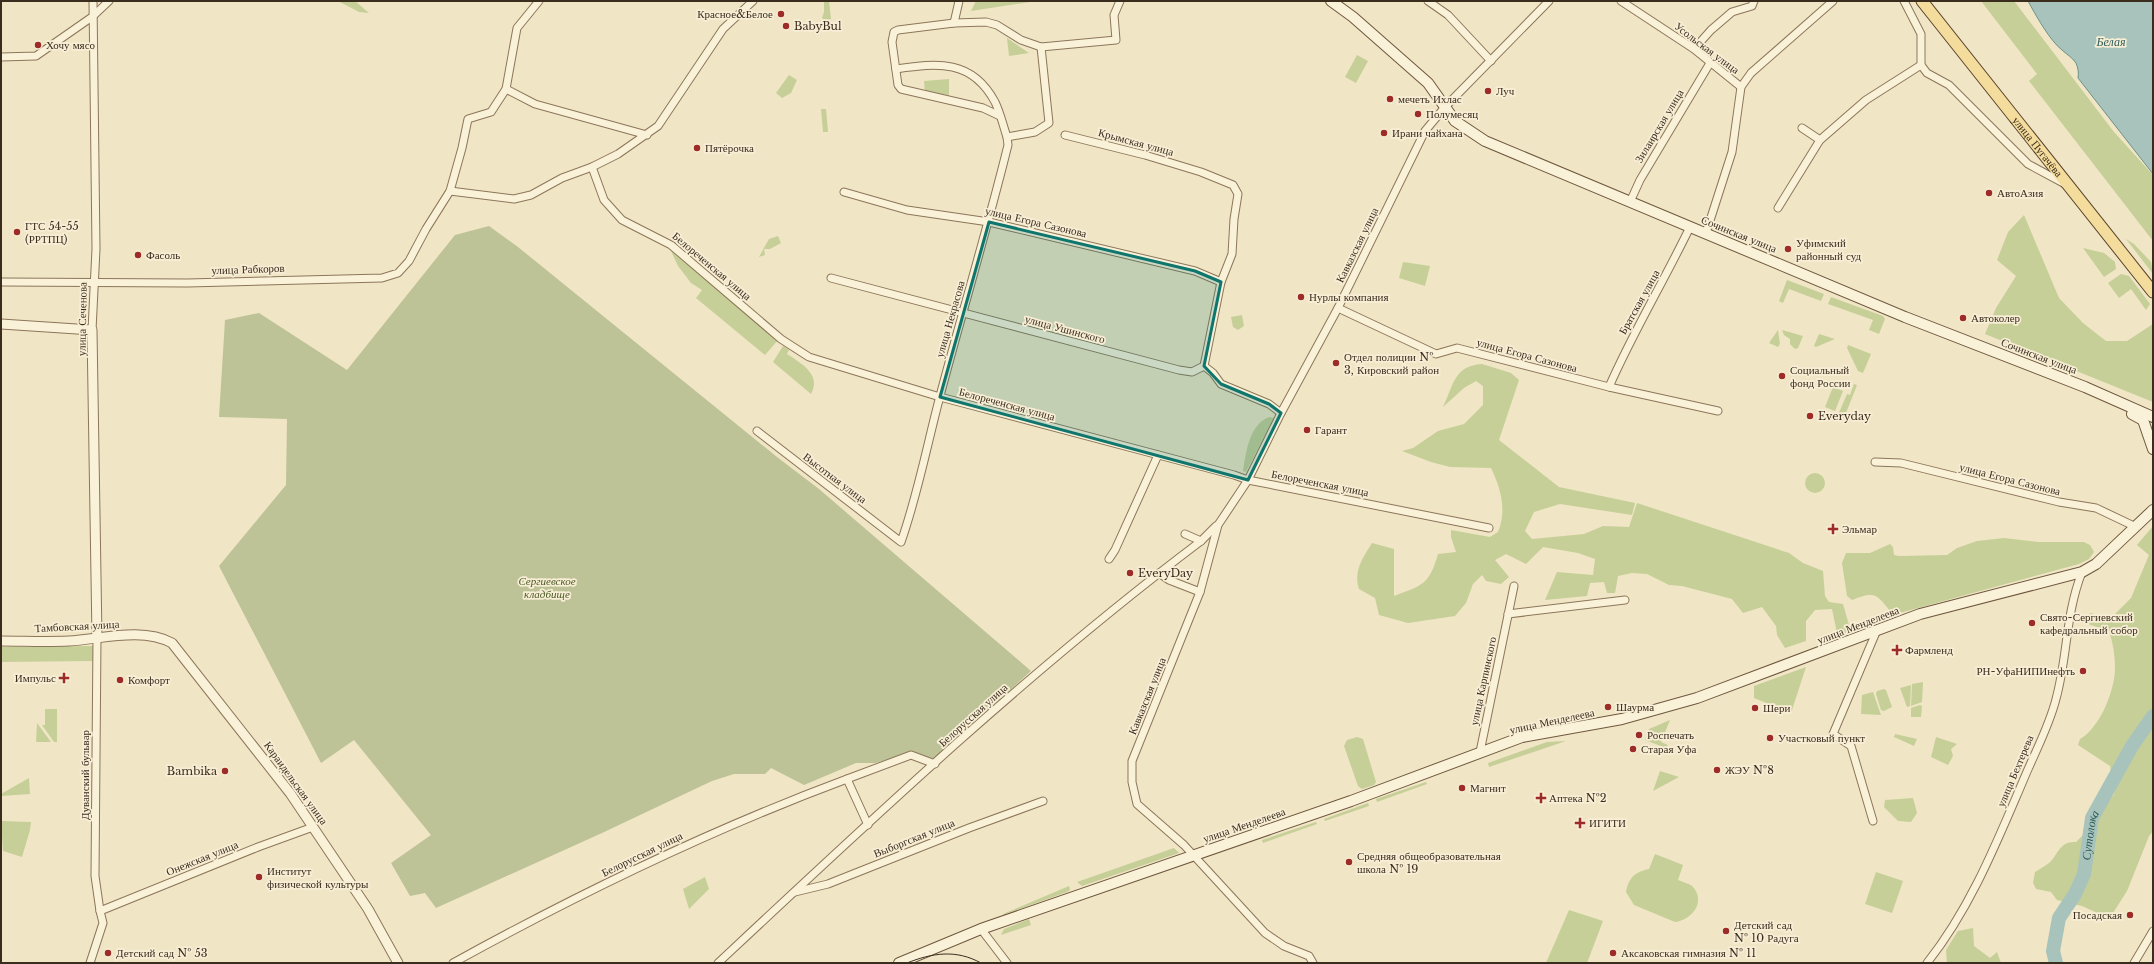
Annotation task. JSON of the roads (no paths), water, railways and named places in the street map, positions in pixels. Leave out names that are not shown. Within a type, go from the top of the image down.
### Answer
[{"type":"main road","name":"Сочинская улица","points":[[1331,1],[1354,17],[1428,83],[1455,121],[1485,142],[1905,317],[2151,413],[2153,423]]},
{"type":"main road","name":"улица Пугачёва","points":[[1922,1],[2153,292]]},
{"type":"main road","points":[[2086,387],[2103,401],[2136,415],[2143,420],[2153,449]]},
{"type":"main road","points":[[2152,513],[2153,502]]},
{"type":"main road","name":"улица Менделеева","points":[[898,963],[981,929],[1351,800],[1522,737],[1622,719],[1697,698],[1920,614],[2082,572],[2096,564],[2152,513]]},
{"type":"street","name":"улица Сеченова","points":[[93,1],[95,283],[92,330],[97,638]]},
{"type":"street","points":[[1,57],[36,56],[92,17],[109,1]]},
{"type":"street","points":[[539,1],[518,28],[506,90],[535,104],[647,135]]},
{"type":"street","points":[[450,191],[514,199],[531,195],[562,178],[592,167],[618,154],[658,126],[723,29],[753,1]]},
{"type":"street","points":[[954,23],[959,1]]},
{"type":"street","points":[[1000,116],[983,108],[901,89],[898,85],[892,42],[894,32],[898,30],[954,23],[986,22],[997,25],[1021,40],[1041,47],[1116,40],[1114,15],[1120,1]]},
{"type":"street","points":[[1428,1],[1448,15],[1491,61]]},
{"type":"street","name":"Кавказская улица","points":[[1026,682],[1159,573],[1201,541],[1218,525],[1248,480],[1281,413],[1338,308],[1424,132],[1445,107],[1550,1]]},
{"type":"street","name":"Усольская улица","points":[[1621,1],[1694,49],[1740,87]]},
{"type":"street","points":[[1694,49],[1711,30],[1732,12],[1752,6],[1754,1]]},
{"type":"street","points":[[1706,233],[1732,152],[1740,87],[1751,73],[1833,1]]},
{"type":"street","points":[[1904,1],[1921,34],[1921,66],[1927,73],[1949,85],[2028,164],[2070,187]]},
{"type":"street","points":[[896,68],[930,64],[948,65],[967,71],[982,82],[995,102],[1007,137],[1036,132],[1049,123],[1041,47]]},
{"type":"street","name":"Зилаирская улица","points":[[1630,202],[1644,174],[1710,62]]},
{"type":"street","points":[[1778,208],[1820,140],[1866,100],[1921,66]]},
{"type":"street","name":"улица Рабкоров","points":[[1,282],[95,283],[382,278],[398,273],[409,261],[426,229],[450,191],[462,148],[468,119],[491,112],[506,90]]},
{"type":"street","points":[[1802,128],[1820,140]]},
{"type":"street","name":"Крымская улица","points":[[1065,135],[1201,172],[1233,185],[1238,194],[1234,219],[1232,254],[1221,282],[1204,366]]},
{"type":"street","name":"улица Некрасова","points":[[901,542],[913,508],[940,397],[989,222],[1008,145],[1007,137]]},
{"type":"street","name":"Белореченская улица","points":[[592,167],[604,200],[622,220],[671,245],[796,350],[809,357],[940,397],[1234,474],[1248,480],[1489,528]]},
{"type":"street","name":"улица Егора Сазонова","points":[[844,192],[907,210],[989,222],[1195,271],[1221,282]]},
{"type":"street","name":"Братская улица","points":[[1609,387],[1624,352],[1664,280],[1690,227]]},
{"type":"street","name":"улица Ушинского","points":[[830,278],[1179,370],[1192,372],[1204,366]]},
{"type":"street","name":"улица Егора Сазонова","points":[[1338,308],[1436,354],[1457,348],[1609,387],[1718,411]]},
{"type":"street","points":[[1,324],[92,330]]},
{"type":"street","points":[[1204,366],[1214,373],[1221,384],[1269,404],[1281,413]]},
{"type":"street","name":"Высотная улица","points":[[757,431],[901,542]]},
{"type":"street","points":[[1109,559],[1115,550],[1158,455]]},
{"type":"street","name":"улица Егора Сазонова","points":[[1875,462],[1900,463],[2058,502],[2096,508],[2136,527]]},
{"type":"street","name":"Кавказская улица","points":[[1218,525],[1200,592],[1132,761],[1132,782],[1137,804],[1194,855],[1265,933],[1284,946],[1309,956],[1313,963]]},
{"type":"street","points":[[1185,534],[1201,541]]},
{"type":"street","name":"улица Бехтерева","points":[[1927,963],[1943,942],[1986,867],[2049,721],[2058,694],[2072,600],[2082,572]]},
{"type":"street","points":[[1159,573],[1169,580],[1200,592]]},
{"type":"street","name":"улица Карпинского","points":[[1480,752],[1514,586]]},
{"type":"street","points":[[1508,614],[1625,600]]},
{"type":"street","points":[[1873,821],[1851,746],[1833,734],[1877,630]]},
{"type":"street","name":"Тамбовская улица","points":[[1,640],[68,641],[124,636],[153,636]]},
{"type":"street","name":"Караидельская улица","points":[[153,636],[172,643],[188,660],[262,756],[313,827],[368,910],[398,963]]},
{"type":"street","name":"Дуванский бульвар","points":[[90,963],[103,923],[95,876],[97,638]]},
{"type":"street","name":"Белорусская улица","points":[[718,963],[794,892],[1026,682]]},
{"type":"street","name":"Белорусская улица","points":[[453,963],[538,916],[692,842],[769,808],[911,755],[935,764]]},
{"type":"street","points":[[847,779],[868,825]]},
{"type":"street","name":"Выборгская улица","points":[[794,892],[828,884],[1043,801]]},
{"type":"street","name":"Онежская улица","points":[[100,911],[258,846],[313,827]]},
{"type":"street","points":[[981,929],[997,947],[1007,963]]},
{"type":"street","points":[[2134,963],[2153,931]]},
{"type":"water","name":"Белая","points":[[2028,1],[2153,1],[2153,174],[2078,78],[2076,63],[2057,46],[2043,27]]},
{"type":"waterway","name":"Сутолока","points":[[2056,963],[2053,951],[2059,918],[2075,894],[2084,874],[2092,818],[2132,746],[2153,716]]},
{"type":"tram line","points":[[907,963],[926,957],[944,954],[962,956],[981,963]]},
{"type":"place","name":"Красное&Белое","points":[[781,14]]},
{"type":"place","name":"BabyBul","points":[[786,26]]},
{"type":"place","name":"Хочу мясо","points":[[38,45]]},
{"type":"place","name":"Луч","points":[[1488,91]]},
{"type":"place","name":"мечеть Ихлас","points":[[1390,99]]},
{"type":"place","name":"Полумесяц","points":[[1418,114]]},
{"type":"place","name":"Ирани чайхана","points":[[1384,133]]},
{"type":"place","name":"Пятёрочка","points":[[697,148]]},
{"type":"place","name":"АвтоАзия","points":[[1989,193]]},
{"type":"place","name":"ГТС 54-55 (РРТПЦ)","points":[[17,232]]},
{"type":"place","name":"Уфимский районный суд","points":[[1788,249]]},
{"type":"place","name":"Фасоль","points":[[138,255]]},
{"type":"place","name":"Нурлы компания","points":[[1301,297]]},
{"type":"place","name":"Автоколер","points":[[1963,318]]},
{"type":"place","name":"Отдел полиции № 3, Кировский район","points":[[1336,363]]},
{"type":"place","name":"Социальный фонд России","points":[[1782,376]]},
{"type":"place","name":"Everyday","points":[[1810,416]]},
{"type":"place","name":"Гарант","points":[[1307,430]]},
{"type":"place","name":"Эльмар","points":[[1833,529]]},
{"type":"place","name":"EveryDay","points":[[1130,573]]},
{"type":"place","name":"Свято-Сергиевский кафедральный собор","points":[[2032,623]]},
{"type":"place","name":"Фармленд","points":[[1897,650]]},
{"type":"place","name":"РН-УфаНИПИнефть","points":[[2083,671]]},
{"type":"place","name":"Импульс","points":[[64,678]]},
{"type":"place","name":"Комфорт","points":[[120,680]]},
{"type":"place","name":"Шаурма","points":[[1608,707]]},
{"type":"place","name":"Шери","points":[[1755,708]]},
{"type":"place","name":"Роспечать","points":[[1639,735]]},
{"type":"place","name":"Участковый пункт","points":[[1770,738]]},
{"type":"place","name":"Старая Уфа","points":[[1633,749]]},
{"type":"place","name":"ЖЭУ №8","points":[[1717,770]]},
{"type":"place","name":"Bambika","points":[[225,771]]},
{"type":"place","name":"Магнит","points":[[1462,788]]},
{"type":"place","name":"Аптека №2","points":[[1541,798]]},
{"type":"place","name":"ИГИТИ","points":[[1580,823]]},
{"type":"place","name":"Средняя общеобразовательная школа № 19","points":[[1349,862]]},
{"type":"place","name":"Институт физической культуры","points":[[259,877]]},
{"type":"place","name":"Посадская","points":[[2130,915]]},
{"type":"place","name":"Детский сад № 10 Радуга","points":[[1726,931]]},
{"type":"place","name":"Детский сад № 53","points":[[108,953]]},
{"type":"place","name":"Аксаковская гимназия № 11","points":[[1613,953]]},
{"type":"park label","name":"Сергиевское кладбище","points":[[547,587]]}]
